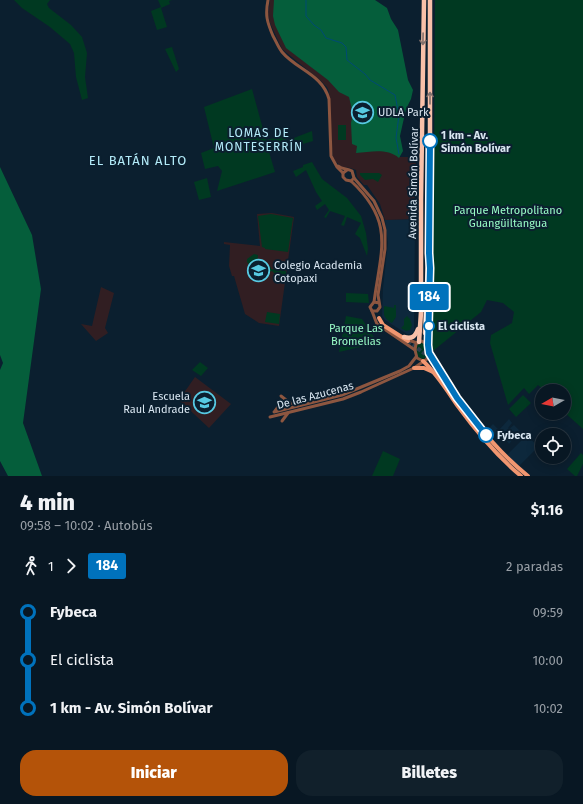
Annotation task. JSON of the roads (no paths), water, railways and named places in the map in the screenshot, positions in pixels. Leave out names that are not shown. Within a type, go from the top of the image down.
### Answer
[{"type":"highway","name":"Avenida Simón Bolívar","points":[[418,342],[420,324],[424,0]]},
{"type":"highway","name":"Avenida Simón Bolívar","points":[[428,345],[430,268],[430,0]]},
{"type":"highway","points":[[425,333],[426,268],[429,253]]},
{"type":"highway","points":[[406,339],[413,337],[416,334],[420,324]]},
{"type":"main road","points":[[379,318],[383,325],[406,339]]},
{"type":"main road","points":[[429,353],[446,382]]},
{"type":"main road","points":[[423,361],[437,372],[446,382],[495,445],[528,476]]},
{"type":"main road","points":[[414,368],[424,368],[437,372],[458,406],[491,448],[521,476]]},
{"type":"street","points":[[268,0],[266,14],[268,23],[281,50],[319,80],[328,94],[331,153],[333,161],[336,167],[343,173],[344,179],[351,181],[371,203],[382,231],[374,302],[371,305],[374,319],[377,324],[415,350]]},
{"type":"street","points":[[333,161],[339,167],[352,171],[354,178],[374,201],[384,226],[385,247],[378,294],[380,307],[378,310],[379,318]]},
{"type":"street","points":[[343,173],[347,170]]},
{"type":"street","points":[[351,181],[354,178]]},
{"type":"street","points":[[374,302],[379,303]]},
{"type":"street","points":[[372,311],[376,312],[378,310]]},
{"type":"street","points":[[406,339],[423,342],[428,345],[428,357],[423,361],[416,357],[415,347],[418,342]]},
{"type":"street","name":"De las Azucenas","points":[[416,357],[409,366],[342,395],[274,412],[270,417],[350,396],[414,368],[423,361]]},
{"type":"street","points":[[281,396],[290,403],[302,406]]},
{"type":"street","points":[[274,412],[281,403]]},
{"type":"street","points":[[282,421],[288,412]]},
{"type":"waterway","points":[[306,0],[306,16],[321,30],[326,38],[342,43],[346,47],[347,60],[365,74],[370,80],[395,95],[399,115],[396,138],[399,154]]},
{"type":"tunnel","points":[[408,341],[425,354],[436,368]]},
{"type":"place","name":"UDLA Park","points":[[363,112]]},
{"type":"place","name":"1 km - Av. Simón Bolívar","points":[[430,141]]},
{"type":"place","name":"Colegio Academia Cotopaxi","points":[[259,271]]},
{"type":"place","name":"El ciclista","points":[[429,326]]},
{"type":"place","name":"Escuela Raul Andrade","points":[[205,402]]},
{"type":"place","name":"Fybeca","points":[[486,435]]},
{"type":"district","name":"LOMAS DE MONTESERRÍN","points":[[259,140]]},
{"type":"district","name":"EL BATÁN ALTO","points":[[138,160]]},
{"type":"park label","name":"Parque Metropolitano Guangüiltangua","points":[[508,216]]},
{"type":"park label","name":"Parque Las Bromelias","points":[[356,334]]}]
